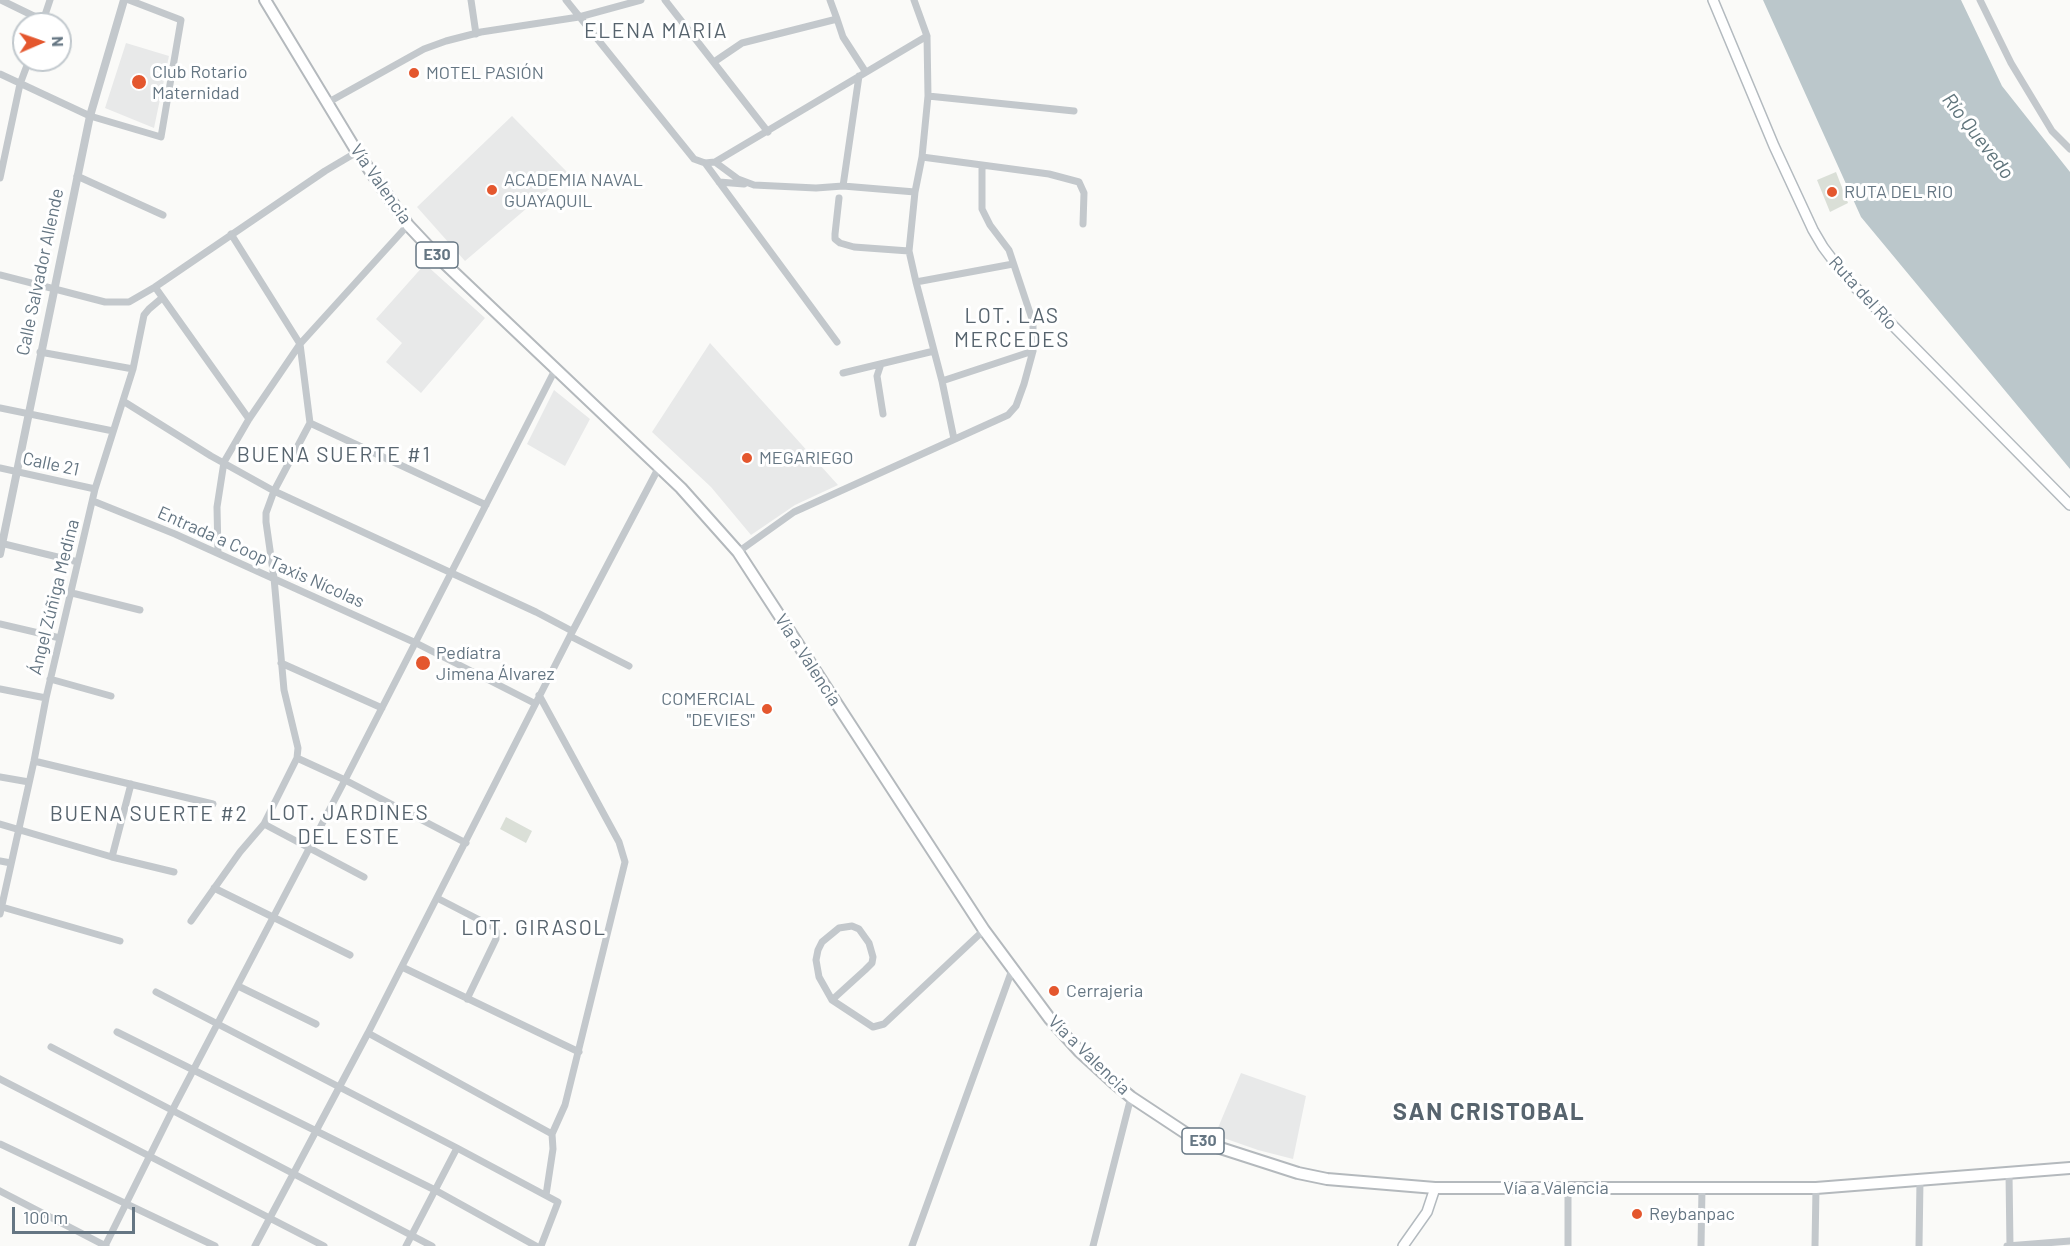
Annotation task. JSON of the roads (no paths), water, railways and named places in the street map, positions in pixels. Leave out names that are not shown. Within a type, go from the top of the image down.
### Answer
[{"type":"highway","name":"Vía Valencia","points":[[265,0],[357,152],[408,225],[440,259],[659,467]]},
{"type":"highway","name":"Vía a Valencia","points":[[659,467],[738,552],[1012,970],[1065,1036],[1113,1083],[1187,1134],[1211,1145],[1282,1168],[1327,1179],[1435,1188],[1816,1188],[2070,1168]]},
{"type":"main road","name":"Ruta del Río","points":[[1713,0],[1774,146],[1823,247],[1847,279],[2070,505]]},
{"type":"main road","points":[[1403,1246],[1427,1212],[1435,1188]]},
{"type":"street","points":[[2,0],[24,12]]},
{"type":"street","name":"Calle Salvador Allende","points":[[0,554],[90,116],[124,0]]},
{"type":"street","points":[[0,74],[90,116],[161,137],[181,20],[129,0]]},
{"type":"street","points":[[471,0],[476,34]]},
{"type":"street","points":[[566,0],[694,159],[705,163],[715,162],[768,132],[927,36]]},
{"type":"street","points":[[327,104],[424,49],[476,34],[579,17],[641,0]]},
{"type":"street","points":[[665,0],[768,132]]},
{"type":"street","points":[[830,0],[843,37],[862,74],[843,186]]},
{"type":"street","points":[[914,0],[927,36],[928,96],[909,251],[942,381],[954,440]]},
{"type":"street","points":[[1980,0],[2017,73],[2052,131],[2070,148]]},
{"type":"street","points":[[714,62],[742,43],[837,19]]},
{"type":"street","points":[[0,178],[24,72]]},
{"type":"street","points":[[928,96],[1074,111]]},
{"type":"street","points":[[0,275],[105,302],[129,302],[357,152]]},
{"type":"street","points":[[922,157],[1049,174],[1079,182],[1084,193],[1083,224]]},
{"type":"street","points":[[715,162],[738,180],[754,185]]},
{"type":"street","points":[[705,163],[837,342]]},
{"type":"street","points":[[738,552],[794,513],[1013,411],[1024,384],[1033,351],[1031,314],[1010,250],[990,225],[982,209],[982,165]]},
{"type":"street","points":[[77,176],[163,215]]},
{"type":"street","points":[[719,182],[816,188],[843,186],[915,192]]},
{"type":"street","points":[[839,198],[835,234],[840,243],[854,247],[909,251]]},
{"type":"street","points":[[218,553],[217,507],[224,462],[249,419],[300,344],[408,225]]},
{"type":"street","points":[[191,921],[240,852],[264,824],[297,758],[297,738],[284,690],[266,513],[274,491],[310,423],[300,344],[231,234]]},
{"type":"street","points":[[916,282],[1013,264]]},
{"type":"street","points":[[155,287],[249,419]]},
{"type":"street","name":"Ángel Zúñiga Medina","points":[[1,910],[50,679],[95,489],[133,369],[144,315],[162,298]]},
{"type":"street","points":[[843,373],[934,351]]},
{"type":"street","points":[[942,381],[1033,351]]},
{"type":"street","points":[[40,352],[133,369]]},
{"type":"street","points":[[880,364],[877,376],[883,414]]},
{"type":"street","points":[[0,1191],[105,1246],[172,1110],[345,780],[556,368]]},
{"type":"street","points":[[123,401],[274,491],[536,612],[629,666]]},
{"type":"street","points":[[0,408],[113,431]]},
{"type":"street","points":[[310,423],[486,505]]},
{"type":"street","points":[[255,1246],[466,843],[534,703],[659,467]]},
{"type":"street","name":"Calle 21","points":[[0,468],[95,489]]},
{"type":"street","name":"Entrada a Coop Taxis Nícolas","points":[[93,501],[176,534],[416,642],[534,703]]},
{"type":"street","points":[[1,543],[78,562]]},
{"type":"street","points":[[72,593],[140,610]]},
{"type":"street","points":[[0,624],[60,638]]},
{"type":"street","points":[[281,663],[382,708]]},
{"type":"street","points":[[50,679],[111,696]]},
{"type":"street","points":[[0,689],[46,698]]},
{"type":"street","points":[[539,695],[619,842],[625,862],[565,1106],[552,1134],[553,1149],[546,1195]]},
{"type":"street","points":[[297,758],[345,780],[466,843]]},
{"type":"street","points":[[34,761],[213,804]]},
{"type":"street","points":[[0,777],[29,782]]},
{"type":"street","points":[[112,857],[131,784]]},
{"type":"street","points":[[0,824],[112,857],[174,872]]},
{"type":"street","points":[[264,824],[364,877]]},
{"type":"street","points":[[0,861],[11,863]]},
{"type":"street","points":[[214,888],[350,956]]},
{"type":"street","points":[[437,898],[495,928],[496,931],[496,939],[467,999]]},
{"type":"street","points":[[1,910],[120,941]]},
{"type":"street","points":[[832,1000],[872,963],[873,957],[869,943],[859,930],[852,926],[839,928],[822,942],[818,950],[816,969],[832,1000],[869,1025],[878,1027],[884,1024],[984,930]]},
{"type":"street","points":[[402,967],[579,1052]]},
{"type":"street","points":[[912,1246],[1012,970]]},
{"type":"street","points":[[238,986],[316,1024]]},
{"type":"street","points":[[156,992],[558,1202],[541,1246]]},
{"type":"street","points":[[117,1032],[435,1190],[536,1246]]},
{"type":"street","points":[[368,1033],[552,1134]]},
{"type":"street","points":[[51,1047],[432,1246]]},
{"type":"street","points":[[0,1079],[324,1246]]},
{"type":"street","points":[[1093,1246],[1131,1097]]},
{"type":"street","points":[[0,1144],[216,1246]]},
{"type":"street","points":[[406,1246],[457,1148]]},
{"type":"street","points":[[2009,1174],[2009,1246],[2070,1241]]},
{"type":"street","points":[[1919,1246],[1920,1180]]},
{"type":"street","points":[[1568,1188],[1568,1246]]},
{"type":"street","points":[[1815,1246],[1816,1188]]},
{"type":"street","points":[[1701,1246],[1702,1189]]},
{"type":"water","name":"Río Quevedo","points":[[1763,0],[1961,0],[2002,86],[2070,172],[2070,469],[1861,217]]},
{"type":"place","name":"MOTEL PASIÓN","points":[[414,73]]},
{"type":"place","name":"Club Rotario Maternidad","points":[[139,82]]},
{"type":"place","name":"ACADEMIA NAVAL GUAYAQUIL","points":[[492,190]]},
{"type":"place","name":"RUTA DEL RIO","points":[[1832,192]]},
{"type":"place","name":"MEGARIEGO","points":[[747,458]]},
{"type":"place","name":"Pedíatra Jimena Álvarez","points":[[423,663]]},
{"type":"place","name":"COMERCIAL \"DEVIES\"","points":[[767,709]]},
{"type":"place","name":"Cerrajeria","points":[[1054,991]]},
{"type":"place","name":"Reybanpac","points":[[1637,1214]]},
{"type":"district","name":"ELENA MARIA","points":[[656,31]]},
{"type":"district","name":"LOT. LAS MERCEDES","points":[[1012,328]]},
{"type":"district","name":"BUENA SUERTE #1","points":[[334,455]]},
{"type":"district","name":"BUENA SUERTE #2","points":[[149,814]]},
{"type":"district","name":"LOT. JARDINES DEL ESTE","points":[[349,825]]},
{"type":"district","name":"LOT. GIRASOL","points":[[534,928]]},
{"type":"district","name":"SAN CRISTOBAL","points":[[1489,1112]]}]
